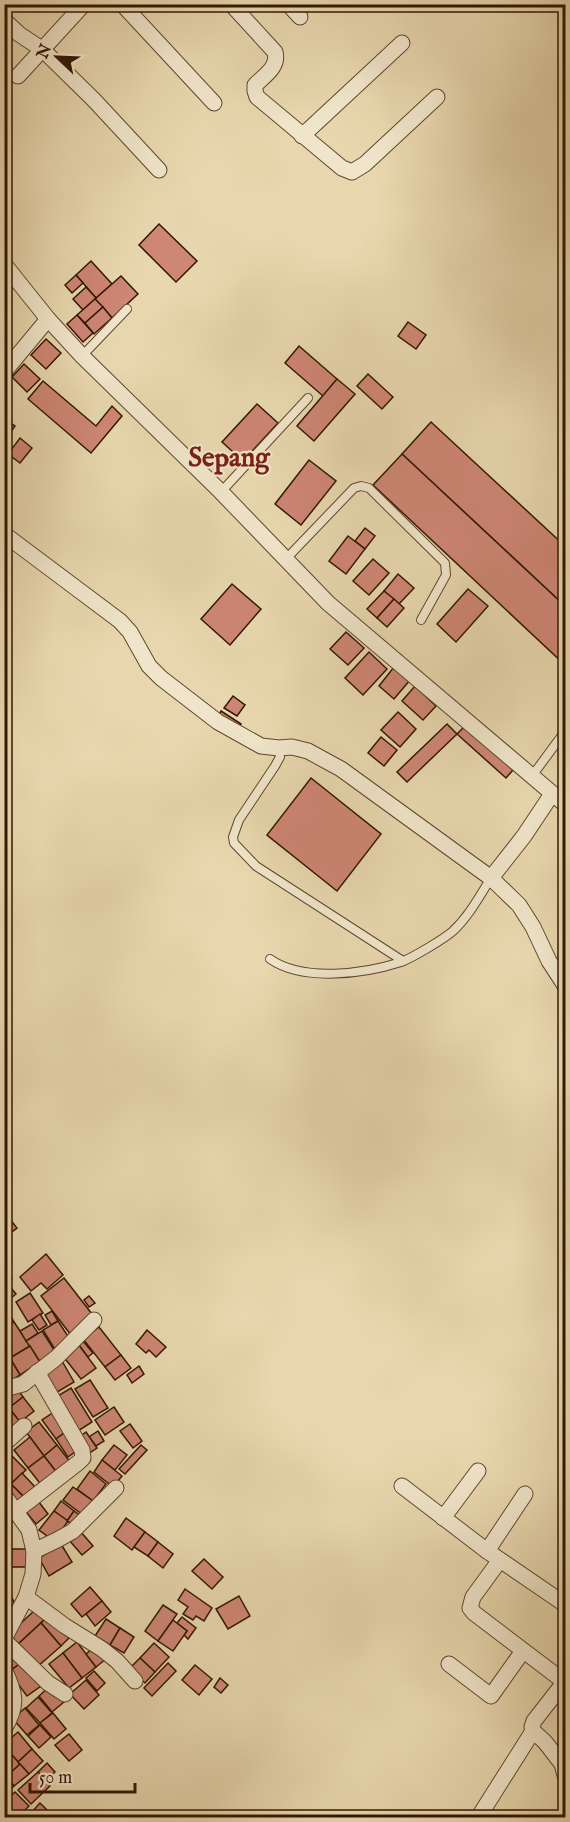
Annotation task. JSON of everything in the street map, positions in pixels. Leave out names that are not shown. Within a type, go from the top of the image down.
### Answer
[{"type":"street","points":[[18,76],[84,4]]},
{"type":"street","points":[[122,4],[214,103]]},
{"type":"street","points":[[231,4],[275,52],[276,61],[273,68],[255,85],[257,97],[342,168],[352,172],[365,164],[437,97]]},
{"type":"street","points":[[288,4],[300,18]]},
{"type":"street","points":[[4,21],[43,50],[94,100],[159,170]]},
{"type":"street","points":[[302,136],[402,44]]},
{"type":"street","points":[[4,264],[48,319],[82,356],[221,492],[328,603],[566,805]]},
{"type":"street","points":[[4,372],[48,319]]},
{"type":"street","points":[[4,534],[120,621],[130,632],[149,666],[218,722],[261,746],[292,747],[308,751],[341,769],[491,878],[519,905],[533,927],[549,961],[566,987]]},
{"type":"street","points":[[491,878],[524,836],[552,794]]},
{"type":"street","points":[[4,1389],[23,1384],[56,1358],[94,1320]]},
{"type":"street","points":[[15,1511],[80,1462],[83,1454],[37,1372]]},
{"type":"street","points":[[4,1444],[24,1426]]},
{"type":"street","points":[[443,1518],[478,1471]]},
{"type":"street","points":[[402,1486],[487,1551],[566,1605]]},
{"type":"street","points":[[34,1551],[73,1531],[116,1488]]},
{"type":"street","points":[[487,1551],[525,1494]]},
{"type":"street","points":[[4,1495],[29,1530],[34,1551],[33,1574],[26,1597],[4,1640],[48,1683],[65,1694]]},
{"type":"street","points":[[478,1818],[533,1731],[534,1721],[565,1682],[470,1608],[473,1597],[500,1560]]},
{"type":"street","points":[[26,1597],[65,1626],[102,1649],[117,1661],[135,1682]]},
{"type":"street","points":[[448,1664],[491,1696],[523,1651]]},
{"type":"street","points":[[4,1669],[15,1696],[15,1706],[4,1729]]},
{"type":"street","points":[[533,1731],[564,1765],[566,1779]]},
{"type":"lane","points":[[82,356],[127,309]]},
{"type":"lane","points":[[221,492],[308,398]]},
{"type":"lane","points":[[285,560],[354,488],[361,486],[369,489],[445,563],[446,574],[421,620]]},
{"type":"lane","points":[[532,776],[566,730]]},
{"type":"lane","points":[[279,748],[280,757],[275,766],[239,820],[233,837],[234,843],[256,866],[403,961]]},
{"type":"lane","points":[[270,959],[279,965],[297,971],[326,974],[362,971],[403,961],[450,933],[465,919],[491,878]]},
{"type":"building","points":[[159,224],[197,261],[176,282],[139,245]]},
{"type":"building","points":[[91,261],[112,284],[96,298],[76,275]]},
{"type":"building","points":[[76,275],[83,283],[72,293],[65,285]]},
{"type":"building","points":[[121,276],[138,294],[112,318],[95,299]]},
{"type":"building","points":[[86,287],[96,298],[83,310],[73,299]]},
{"type":"building","points":[[95,299],[103,307],[85,323],[77,315]]},
{"type":"building","points":[[103,307],[112,318],[94,334],[85,323]]},
{"type":"building","points":[[77,315],[93,333],[83,342],[67,324]]},
{"type":"building","points":[[408,322],[426,335],[416,349],[398,336]]},
{"type":"building","points":[[46,339],[61,353],[46,369],[31,355]]},
{"type":"building","points":[[299,346],[337,379],[323,396],[285,363]]},
{"type":"building","points":[[24,364],[40,379],[27,392],[12,377]]},
{"type":"building","points":[[368,374],[393,397],[382,409],[357,386]]},
{"type":"building","points":[[337,379],[355,394],[314,441],[297,426]]},
{"type":"building","points":[[43,381],[96,426],[112,406],[122,416],[91,453],[28,399]]},
{"type":"building","points":[[257,404],[278,423],[243,461],[222,442]]},
{"type":"building","points":[[4,419],[15,426],[4,442]]},
{"type":"building","points":[[431,422],[566,547],[566,607],[402,454]]},
{"type":"building","points":[[20,438],[32,448],[20,463],[8,454]]},
{"type":"building","points":[[402,454],[566,607],[566,666],[373,485]]},
{"type":"building","points":[[309,460],[336,481],[301,525],[275,504]]},
{"type":"building","points":[[4,465],[12,472],[6,479],[4,478]]},
{"type":"building","points":[[365,528],[375,536],[365,549],[355,541]]},
{"type":"building","points":[[348,536],[365,549],[346,574],[329,561]]},
{"type":"building","points":[[373,559],[389,573],[369,595],[353,581]]},
{"type":"building","points":[[398,574],[414,588],[399,604],[384,591]]},
{"type":"building","points":[[232,584],[261,609],[230,645],[201,619]]},
{"type":"building","points":[[468,589],[488,606],[456,642],[437,624]]},
{"type":"building","points":[[384,591],[394,599],[377,618],[367,609]]},
{"type":"building","points":[[394,599],[404,608],[387,627],[377,618]]},
{"type":"building","points":[[346,632],[364,648],[348,665],[330,649]]},
{"type":"building","points":[[369,652],[387,669],[363,695],[345,678]]},
{"type":"building","points":[[394,667],[410,680],[394,699],[379,686]]},
{"type":"building","points":[[415,686],[436,706],[423,720],[402,701]]},
{"type":"building","points":[[233,696],[245,705],[237,716],[224,708]]},
{"type":"building","points":[[221,711],[241,724],[238,728],[219,715]]},
{"type":"building","points":[[398,712],[416,729],[400,747],[381,730]]},
{"type":"building","points":[[447,724],[457,734],[407,782],[397,772]]},
{"type":"building","points":[[465,726],[513,770],[506,778],[457,734]]},
{"type":"building","points":[[381,737],[397,750],[384,766],[368,753]]},
{"type":"building","points":[[311,778],[381,834],[337,891],[267,835]]},
{"type":"building","points":[[6,1214],[17,1228],[4,1238],[4,1215]]},
{"type":"building","points":[[46,1254],[63,1275],[47,1289],[41,1283],[31,1291],[20,1277]]},
{"type":"building","points":[[4,1270],[12,1279],[7,1283],[16,1294],[5,1303]]},
{"type":"building","points":[[64,1278],[92,1314],[71,1335],[41,1296]]},
{"type":"building","points":[[30,1293],[43,1313],[28,1322],[16,1302]]},
{"type":"building","points":[[89,1296],[95,1303],[89,1307],[84,1300]]},
{"type":"building","points":[[52,1311],[58,1321],[51,1325],[45,1315]]},
{"type":"building","points":[[9,1313],[14,1322],[4,1328],[4,1315]]},
{"type":"building","points":[[40,1314],[47,1325],[39,1330],[32,1320]]},
{"type":"building","points":[[58,1321],[71,1341],[56,1351],[43,1330]]},
{"type":"building","points":[[14,1322],[30,1346],[10,1358],[4,1350],[4,1328]]},
{"type":"building","points":[[32,1324],[38,1333],[26,1341],[20,1331]]},
{"type":"building","points":[[99,1327],[121,1355],[105,1367],[83,1339]]},
{"type":"building","points":[[147,1330],[166,1347],[156,1357],[149,1350],[146,1353],[136,1344]]},
{"type":"building","points":[[42,1331],[56,1353],[40,1362],[26,1341]]},
{"type":"building","points":[[82,1340],[93,1353],[88,1357],[78,1344]]},
{"type":"building","points":[[78,1344],[96,1368],[81,1379],[63,1356]]},
{"type":"building","points":[[30,1346],[40,1362],[20,1375],[10,1358]]},
{"type":"building","points":[[121,1355],[131,1368],[115,1380],[105,1367]]},
{"type":"building","points":[[10,1358],[20,1375],[4,1385],[4,1362]]},
{"type":"building","points":[[62,1361],[74,1382],[54,1394],[42,1373]]},
{"type":"building","points":[[139,1366],[144,1374],[132,1383],[127,1375]]},
{"type":"building","points":[[90,1380],[108,1408],[93,1417],[75,1389]]},
{"type":"building","points":[[17,1388],[23,1397],[9,1408],[4,1397]]},
{"type":"building","points":[[71,1388],[92,1422],[78,1431],[56,1397]]},
{"type":"building","points":[[23,1397],[34,1411],[20,1422],[9,1408]]},
{"type":"building","points":[[114,1407],[124,1422],[105,1435],[95,1420]]},
{"type":"building","points":[[9,1408],[20,1422],[12,1427],[4,1417],[4,1411]]},
{"type":"building","points":[[54,1412],[67,1431],[56,1439],[42,1420]]},
{"type":"building","points":[[4,1417],[12,1427],[4,1433]]},
{"type":"building","points":[[39,1422],[57,1445],[44,1456],[26,1432]]},
{"type":"building","points":[[130,1424],[142,1441],[133,1448],[120,1431]]},
{"type":"building","points":[[67,1431],[79,1449],[68,1457],[56,1439]]},
{"type":"building","points":[[98,1431],[104,1441],[96,1446],[89,1437]]},
{"type":"building","points":[[86,1432],[97,1448],[88,1454],[78,1438]]},
{"type":"building","points":[[30,1437],[44,1456],[28,1468],[14,1450]]},
{"type":"building","points":[[57,1445],[71,1463],[58,1474],[44,1456]]},
{"type":"building","points":[[114,1445],[127,1455],[115,1470],[102,1460]]},
{"type":"building","points":[[141,1445],[147,1450],[125,1474],[119,1469]]},
{"type":"building","points":[[11,1455],[26,1470],[11,1484],[4,1476],[4,1461]]},
{"type":"building","points":[[44,1456],[58,1474],[42,1486],[28,1468]]},
{"type":"building","points":[[102,1460],[122,1476],[113,1487],[94,1472]]},
{"type":"building","points":[[90,1471],[106,1484],[93,1501],[77,1489]]},
{"type":"building","points":[[22,1473],[35,1487],[24,1497],[11,1484]]},
{"type":"building","points":[[11,1484],[24,1497],[18,1503],[5,1489]]},
{"type":"building","points":[[73,1487],[93,1501],[83,1515],[63,1500]]},
{"type":"building","points":[[35,1497],[48,1514],[36,1524],[22,1507]]},
{"type":"building","points":[[61,1501],[74,1511],[67,1521],[54,1511]]},
{"type":"building","points":[[54,1511],[68,1521],[54,1541],[39,1530]]},
{"type":"building","points":[[74,1511],[82,1517],[75,1526],[67,1521]]},
{"type":"building","points":[[126,1518],[145,1532],[132,1550],[114,1536]]},
{"type":"building","points":[[80,1531],[93,1546],[82,1555],[69,1540]]},
{"type":"building","points":[[145,1532],[158,1542],[148,1556],[134,1547]]},
{"type":"building","points":[[158,1542],[173,1554],[163,1568],[148,1556]]},
{"type":"building","points":[[61,1544],[72,1562],[49,1576],[39,1558]]},
{"type":"building","points":[[4,1548],[12,1549],[11,1567],[4,1566]]},
{"type":"building","points":[[12,1549],[27,1549],[26,1567],[11,1567]]},
{"type":"building","points":[[204,1559],[223,1577],[212,1589],[192,1571]]},
{"type":"building","points":[[90,1587],[102,1601],[82,1617],[71,1604]]},
{"type":"building","points":[[6,1588],[16,1605],[4,1612],[4,1589]]},
{"type":"building","points":[[185,1589],[212,1608],[204,1621],[196,1616],[193,1620],[183,1614],[188,1607],[178,1600]]},
{"type":"building","points":[[239,1596],[250,1616],[228,1629],[216,1609]]},
{"type":"building","points":[[102,1601],[111,1612],[95,1626],[86,1614]]},
{"type":"building","points":[[163,1605],[177,1614],[158,1641],[145,1631]]},
{"type":"building","points":[[35,1610],[44,1620],[16,1646],[7,1636]]},
{"type":"building","points":[[49,1615],[69,1638],[61,1646],[41,1623]]},
{"type":"building","points":[[182,1617],[196,1628],[188,1639],[184,1635],[187,1631],[177,1623]]},
{"type":"building","points":[[106,1619],[120,1628],[110,1645],[95,1636]]},
{"type":"building","points":[[173,1620],[187,1631],[173,1651],[158,1641]]},
{"type":"building","points":[[41,1623],[61,1646],[36,1668],[16,1646]]},
{"type":"building","points":[[120,1628],[134,1637],[124,1653],[110,1645]]},
{"type":"building","points":[[77,1642],[96,1667],[82,1678],[63,1653]]},
{"type":"building","points":[[154,1643],[169,1657],[155,1672],[140,1658]]},
{"type":"building","points":[[95,1646],[106,1659],[96,1667],[86,1654]]},
{"type":"building","points":[[14,1651],[22,1662],[10,1671],[4,1663],[4,1658]]},
{"type":"building","points":[[63,1653],[82,1678],[69,1688],[49,1664]]},
{"type":"building","points":[[140,1658],[155,1672],[145,1683],[129,1669]]},
{"type":"building","points":[[23,1661],[41,1686],[27,1696],[9,1672]]},
{"type":"building","points":[[168,1663],[176,1671],[152,1696],[144,1688]]},
{"type":"building","points":[[195,1665],[212,1679],[199,1695],[182,1680]]},
{"type":"building","points":[[94,1671],[105,1683],[97,1691],[86,1678]]},
{"type":"building","points":[[220,1678],[228,1685],[221,1693],[214,1687]]},
{"type":"building","points":[[86,1680],[99,1695],[84,1709],[70,1694]]},
{"type":"building","points":[[50,1686],[64,1702],[52,1712],[39,1696]]},
{"type":"building","points":[[38,1697],[52,1713],[40,1723],[26,1708]]},
{"type":"building","points":[[25,1708],[39,1725],[27,1735],[13,1719]]},
{"type":"building","points":[[53,1713],[66,1729],[54,1739],[40,1723]]},
{"type":"building","points":[[40,1725],[51,1737],[39,1748],[28,1736]]},
{"type":"building","points":[[18,1732],[32,1749],[18,1762],[4,1744]]},
{"type":"building","points":[[69,1734],[82,1750],[69,1761],[55,1745]]},
{"type":"building","points":[[4,1746],[20,1764],[6,1777],[4,1775]]},
{"type":"building","points":[[32,1749],[43,1761],[29,1774],[18,1762]]},
{"type":"building","points":[[47,1763],[55,1772],[45,1780],[38,1772]]},
{"type":"building","points":[[20,1764],[29,1774],[14,1786],[6,1777]]},
{"type":"building","points":[[38,1772],[50,1786],[31,1804],[18,1790]]},
{"type":"building","points":[[4,1775],[14,1786],[4,1795]]},
{"type":"building","points":[[15,1792],[29,1806],[17,1818],[4,1818],[4,1802]]},
{"type":"building","points":[[40,1803],[55,1818],[34,1818],[30,1814]]},
{"type":"district","name":"Sepang","points":[[229,459]]}]
